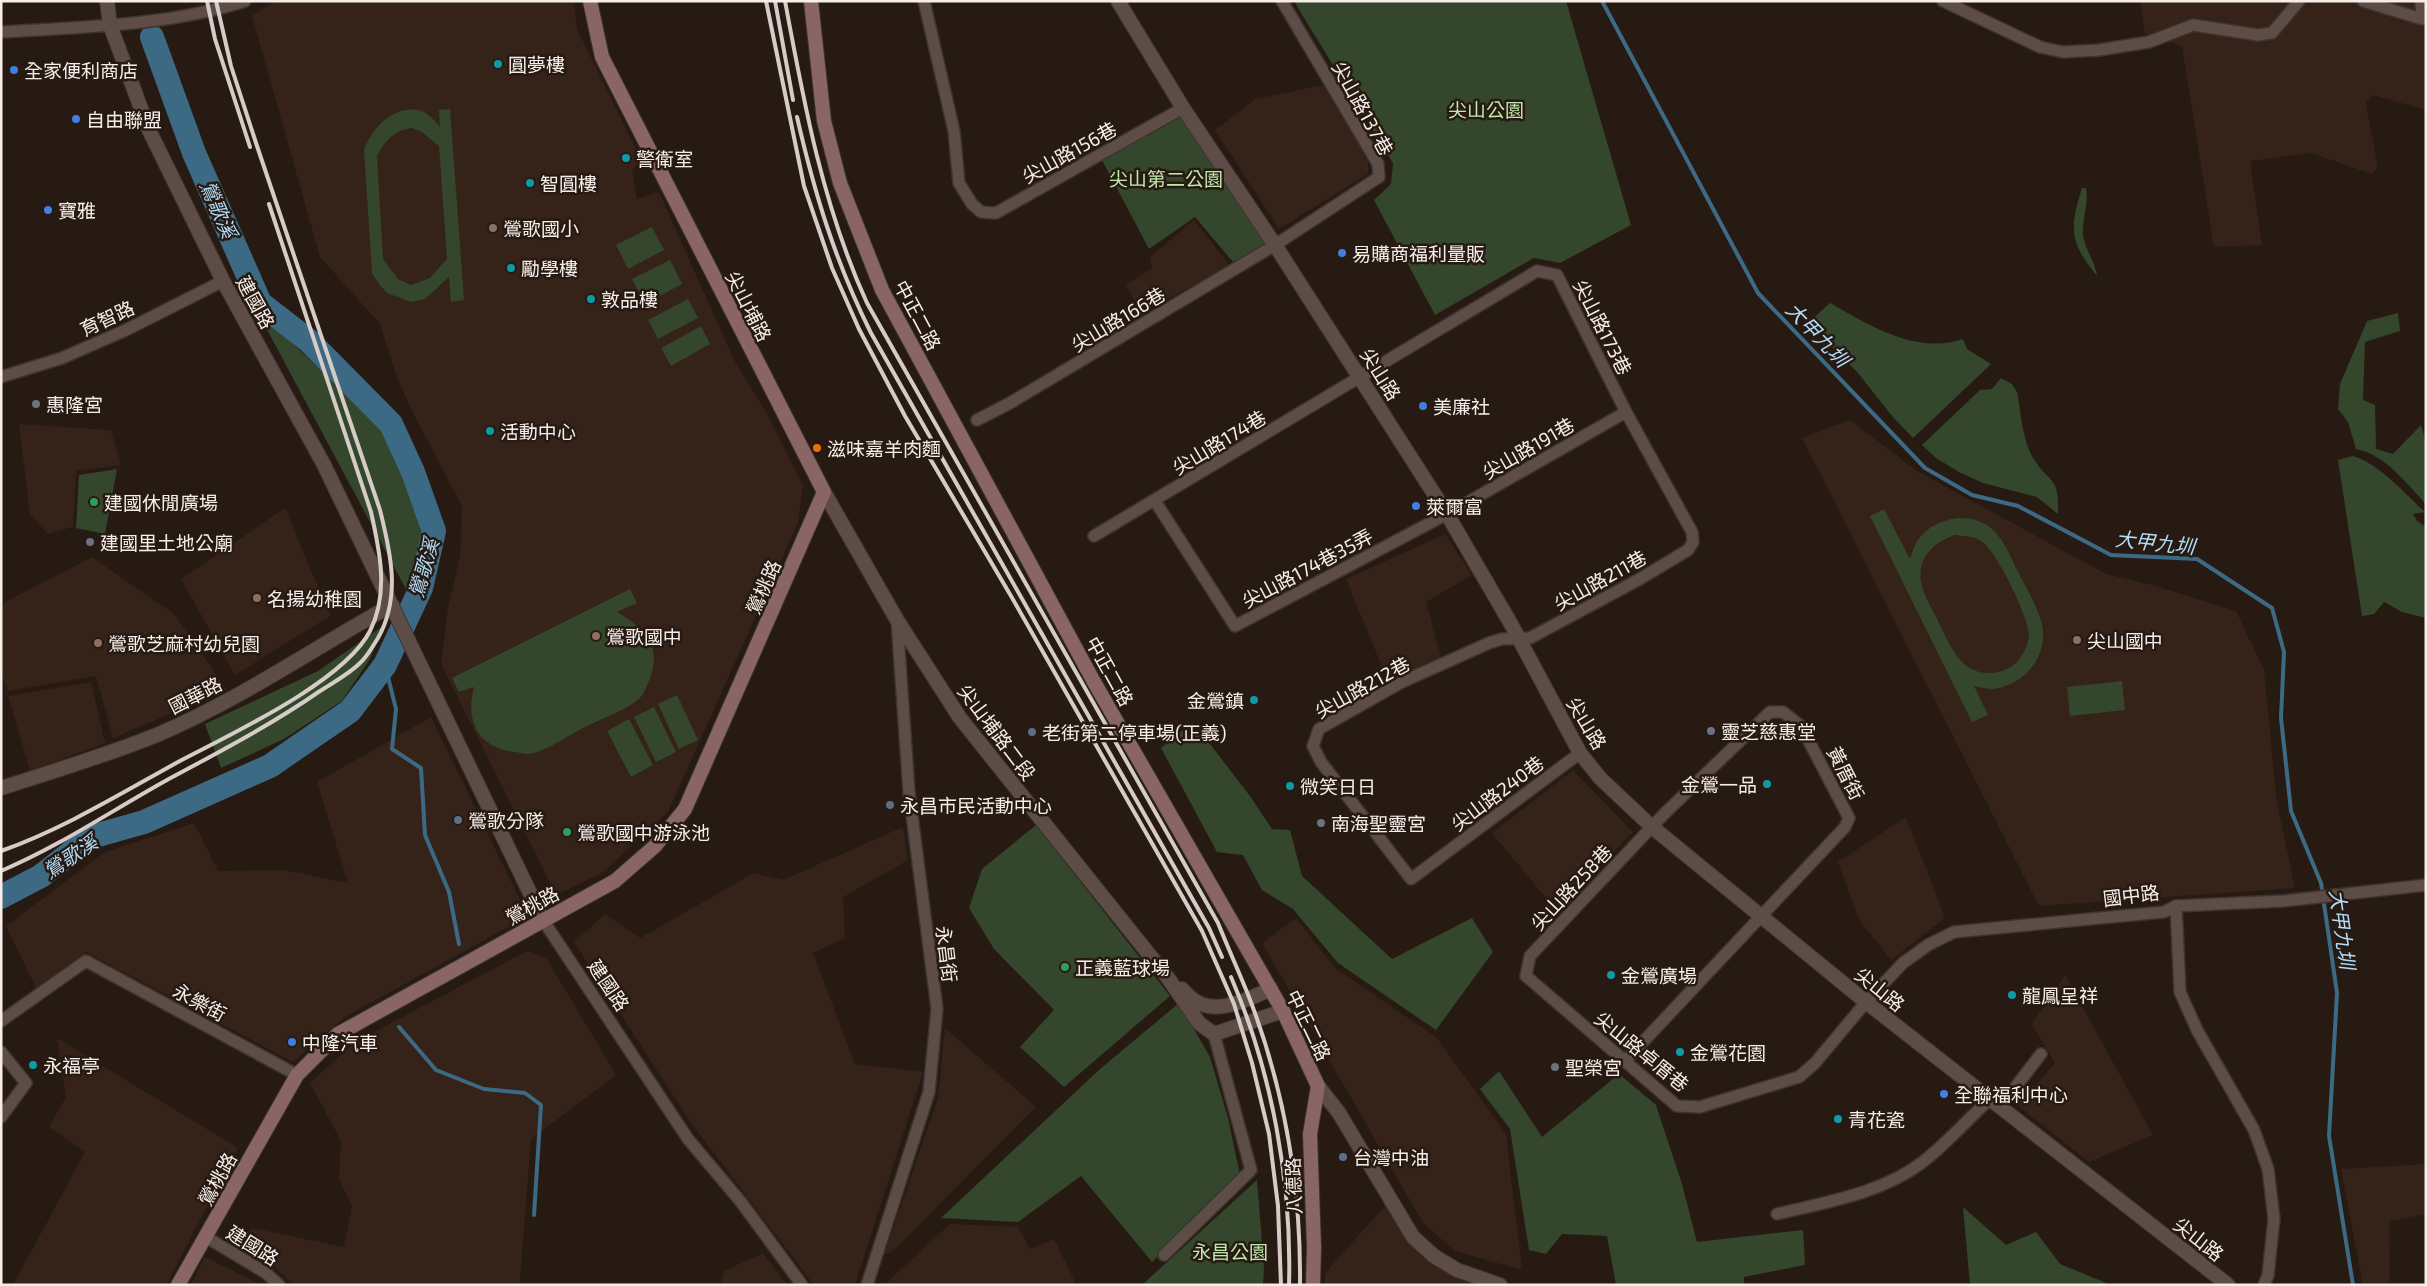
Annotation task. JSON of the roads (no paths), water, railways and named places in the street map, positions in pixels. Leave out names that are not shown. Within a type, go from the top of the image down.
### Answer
[{"type":"main road","name":"尖山埔路","points":[[590,1],[602,57],[824,492]]},
{"type":"main road","name":"中正二路","points":[[812,1],[824,121],[840,183],[882,290],[1094,682],[1284,1011],[1318,1086]]},
{"type":"main road","name":"鶯桃路","points":[[178,1285],[297,1075],[338,1034],[615,881],[655,846],[685,809],[824,492]]},
{"type":"main road","name":"八德路","points":[[1313,1285],[1314,1247],[1310,1134],[1318,1086]]},
{"type":"street","name":"建國路","points":[[107,1],[110,25],[149,130],[223,281],[324,465],[543,920],[688,1139],[742,1202],[802,1285]]},
{"type":"street","points":[[1,32],[110,25],[175,17],[245,1]]},
{"type":"street","name":"尖山路156巷","points":[[924,1],[954,130],[959,182],[972,204],[981,212],[996,213],[1183,108]]},
{"type":"street","name":"尖山路","points":[[1118,1],[1183,108],[1361,377],[1447,514],[1518,638],[1580,753],[1600,778],[1652,826],[1866,1002],[1994,1104],[2228,1285]]},
{"type":"street","name":"尖山路137巷","points":[[1275,245],[1379,177],[1378,164],[1282,1]]},
{"type":"street","points":[[1942,1],[2040,47],[2063,52],[2099,50],[2149,42],[2192,26],[2258,35],[2272,33],[2299,1]]},
{"type":"street","points":[[2363,1],[2422,19],[2421,1]]},
{"type":"street","name":"尖山路166巷","points":[[977,420],[1010,403],[1275,245]]},
{"type":"street","name":"尖山路173巷","points":[[1361,377],[1537,271],[1557,275],[1626,412],[1692,532],[1693,542]]},
{"type":"street","name":"育智路","points":[[1,377],[62,358],[126,330],[223,281]]},
{"type":"street","name":"尖山路174巷","points":[[1094,536],[1361,377]]},
{"type":"street","name":"尖山路191巷","points":[[1447,514],[1626,412]]},
{"type":"street","name":"尖山埔路","points":[[824,492],[897,620]]},
{"type":"street","name":"尖山路174巷35弄","points":[[1155,501],[1235,626],[1447,514]]},
{"type":"street","name":"尖山路211巷","points":[[1518,638],[1530,638],[1638,580],[1688,550],[1693,542]]},
{"type":"street","name":"國華路","points":[[1,788],[68,767],[159,733],[239,694],[393,609]]},
{"type":"street","name":"尖山埔路二段","points":[[897,620],[960,718],[1168,978]]},
{"type":"street","name":"永昌街","points":[[867,1285],[929,1092],[937,1009],[909,792],[897,620]]},
{"type":"street","name":"尖山路212巷","points":[[1411,879],[1364,814],[1321,762],[1313,746],[1319,729],[1402,682],[1489,643],[1518,638]]},
{"type":"street","name":"黃厝街","points":[[1652,826],[1711,766],[1770,712],[1783,712],[1793,717],[1802,726],[1849,818],[1845,827],[1761,916]]},
{"type":"street","name":"尖山路240巷","points":[[1411,879],[1580,753]]},
{"type":"street","name":"尖山路258巷","points":[[1526,976],[1530,956],[1652,826]]},
{"type":"street","name":"國中路","points":[[1866,1002],[1903,963],[1928,945],[1954,932],[2164,912],[2176,906],[2283,901],[2426,885]]},
{"type":"street","points":[[2176,906],[2180,992],[2197,1030],[2254,1130],[2268,1169],[2274,1220],[2268,1275],[2264,1285]]},
{"type":"street","points":[[1625,1061],[1761,916]]},
{"type":"street","name":"永樂街","points":[[1,1021],[86,961],[297,1075]]},
{"type":"street","name":"尖山路卓厝巷","points":[[1526,976],[1677,1106],[1700,1107],[1799,1077],[1815,1063],[1866,1002]]},
{"type":"street","points":[[1168,978],[1198,1003],[1215,1007],[1234,1004],[1271,989]]},
{"type":"street","points":[[1164,1254],[1251,1170],[1214,1034],[1199,1023],[1168,978]]},
{"type":"street","points":[[1214,1034],[1284,1011]]},
{"type":"street","points":[[1,1052],[26,1082],[1,1117]]},
{"type":"street","points":[[1777,1214],[1852,1196],[1886,1183],[1924,1161],[1994,1104],[2041,1054]]},
{"type":"street","name":"中正二路","points":[[1318,1086],[1339,1113],[1412,1237],[1434,1256],[1457,1270],[1500,1285]]},
{"type":"street","name":"建國路","points":[[206,1237],[266,1273],[279,1285]]},
{"type":"waterway","name":"大甲九圳","points":[[1602,1],[1758,293],[1925,468],[1972,495],[2018,506],[2111,555],[2197,559],[2272,608],[2284,652],[2281,718],[2291,811],[2321,883],[2337,993],[2329,1136],[2353,1285]]},
{"type":"waterway","name":"鶯歌溪","points":[[1,897],[41,876],[91,837],[144,822],[270,766],[350,711],[385,665],[421,588],[434,531],[413,472],[391,424],[309,341],[260,303],[194,153],[152,37]]},
{"type":"waterway","points":[[385,665],[396,709],[392,749],[421,768],[425,835],[449,892],[459,944]]},
{"type":"waterway","points":[[399,1027],[436,1070],[484,1089],[525,1093],[541,1105],[534,1215]]},
{"type":"railway","points":[[207,1],[215,39],[250,147]]},
{"type":"railway","points":[[1,871],[65,839],[167,780],[245,738],[346,674],[363,661],[372,648],[385,623],[390,607],[392,575],[388,543],[380,510],[231,66],[216,1]]},
{"type":"railway","points":[[766,1],[804,186],[832,268],[859,329],[905,416],[1011,596],[1202,931],[1234,1004],[1252,1063],[1269,1134],[1278,1206],[1281,1285]]},
{"type":"railway","points":[[775,1],[793,100]]},
{"type":"railway","points":[[785,1],[808,117],[827,192],[838,230],[867,303],[1218,923],[1249,997],[1272,1067],[1288,1138],[1297,1211],[1300,1285]]},
{"type":"railway","points":[[797,117],[827,227],[847,280],[871,333],[1209,928],[1222,957]]},
{"type":"railway","points":[[1,851],[69,822],[283,706],[336,669],[356,650],[370,631],[376,617],[381,587],[381,572],[371,512],[269,204]]},
{"type":"railway","points":[[1231,977],[1258,1051],[1276,1128],[1283,1167],[1287,1207],[1289,1285]]},
{"type":"place","name":"圓夢樓","points":[[498,64]]},
{"type":"place","name":"全家便利商店","points":[[14,70]]},
{"type":"place","name":"自由聯盟","points":[[76,119]]},
{"type":"place","name":"警衛室","points":[[626,158]]},
{"type":"place","name":"智圓樓","points":[[530,183]]},
{"type":"place","name":"寶雅","points":[[48,210]]},
{"type":"place","name":"鶯歌國小","points":[[493,228]]},
{"type":"place","name":"易購商福利量販","points":[[1342,253]]},
{"type":"place","name":"勵學樓","points":[[511,268]]},
{"type":"place","name":"敦品樓","points":[[591,299]]},
{"type":"place","name":"惠隆宮","points":[[36,404]]},
{"type":"place","name":"美廉社","points":[[1423,406]]},
{"type":"place","name":"活動中心","points":[[490,431]]},
{"type":"place","name":"滋味嘉羊肉麵","points":[[817,448]]},
{"type":"place","name":"建國休閒廣場","points":[[94,502]]},
{"type":"place","name":"萊爾富","points":[[1416,506]]},
{"type":"place","name":"建國里土地公廟","points":[[90,542]]},
{"type":"place","name":"名揚幼稚園","points":[[257,598]]},
{"type":"place","name":"鶯歌國中","points":[[596,636]]},
{"type":"place","name":"尖山國中","points":[[2077,640]]},
{"type":"place","name":"鶯歌芝麻村幼兒園","points":[[98,643]]},
{"type":"place","name":"金鶯鎮","points":[[1254,700]]},
{"type":"place","name":"靈芝慈惠堂","points":[[1711,731]]},
{"type":"place","name":"老街第二停車場(正義)","points":[[1032,732]]},
{"type":"place","name":"金鶯一品","points":[[1767,784]]},
{"type":"place","name":"微笑日日","points":[[1290,786]]},
{"type":"place","name":"永昌市民活動中心","points":[[890,805]]},
{"type":"place","name":"鶯歌分隊","points":[[458,820]]},
{"type":"place","name":"南海聖靈宮","points":[[1321,823]]},
{"type":"place","name":"鶯歌國中游泳池","points":[[567,832]]},
{"type":"place","name":"正義藍球場","points":[[1065,967]]},
{"type":"place","name":"金鶯廣場","points":[[1611,975]]},
{"type":"place","name":"龍鳳呈祥","points":[[2012,995]]},
{"type":"place","name":"中隆汽車","points":[[292,1042]]},
{"type":"place","name":"金鶯花園","points":[[1680,1052]]},
{"type":"place","name":"永福亭","points":[[33,1065]]},
{"type":"place","name":"聖榮宮","points":[[1555,1067]]},
{"type":"place","name":"全聯福利中心","points":[[1944,1094]]},
{"type":"place","name":"青花瓷","points":[[1838,1119]]},
{"type":"place","name":"台灣中油","points":[[1343,1157]]},
{"type":"park label","name":"尖山公園","points":[[1486,109]]},
{"type":"park label","name":"尖山第二公園","points":[[1166,178]]},
{"type":"park label","name":"永昌公園","points":[[1230,1251]]}]
